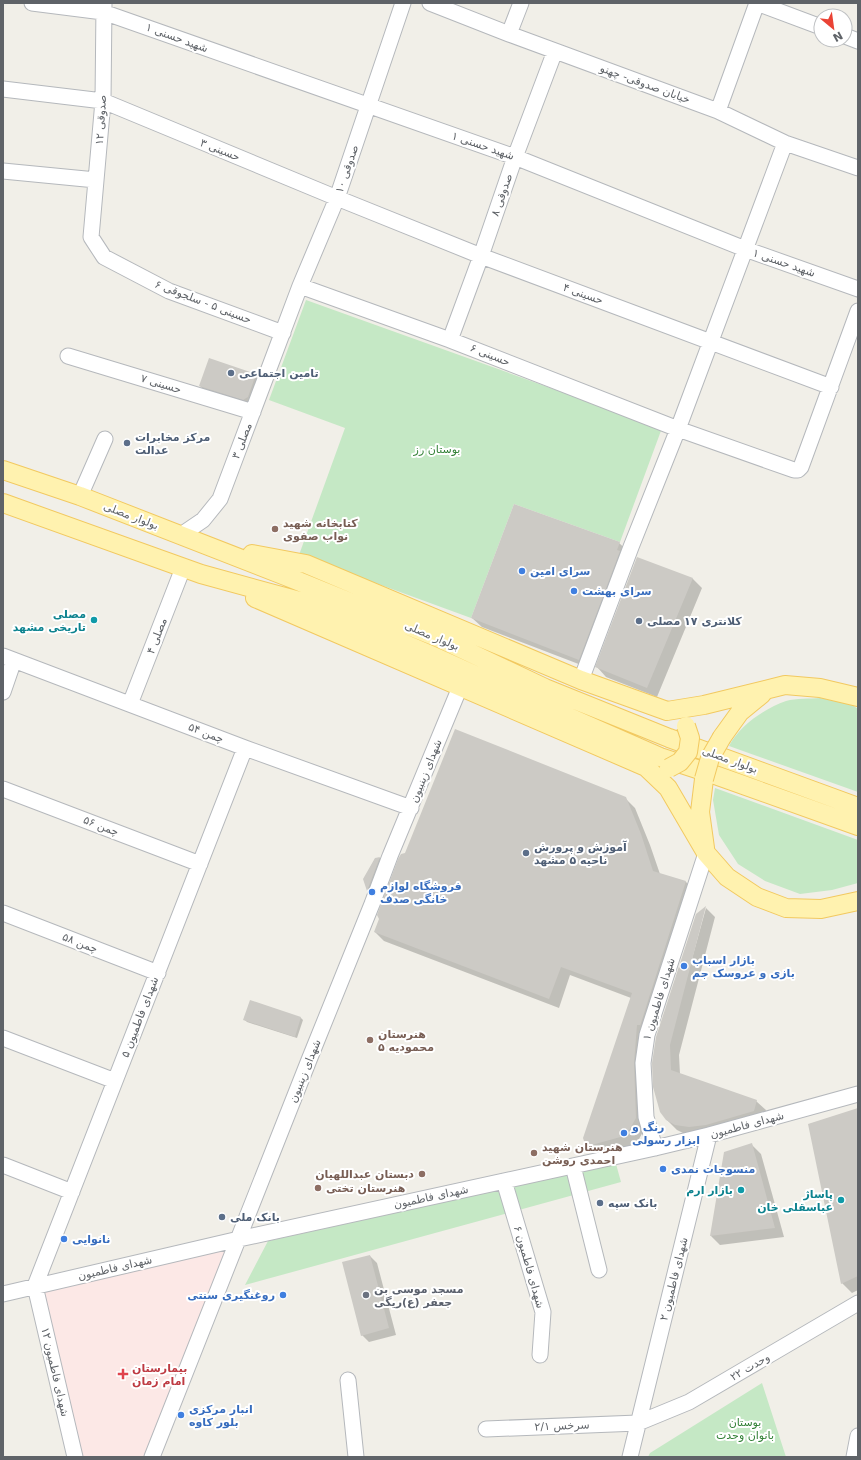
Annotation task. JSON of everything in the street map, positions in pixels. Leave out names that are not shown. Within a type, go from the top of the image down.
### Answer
[{"type":"main road","name":"بولوار مصلی","points":[[3,470],[80,496],[441,639],[545,688],[669,738],[858,807]]},
{"type":"main road","name":"بولوار مصلی","points":[[3,503],[183,568],[314,605],[660,756],[858,826]]},
{"type":"main road","points":[[212,547],[306,564],[580,680],[667,711],[686,726],[690,738],[688,752],[680,762],[668,768],[646,767]]},
{"type":"main road","points":[[202,574],[306,621],[646,767],[668,788],[706,853],[727,877],[757,897],[786,908],[821,909],[858,901]]},
{"type":"main road","points":[[667,711],[704,706],[785,685],[820,688],[858,697]]},
{"type":"main road","points":[[706,853],[700,812],[704,779],[710,758],[722,737],[740,712],[766,691]]},
{"type":"street","name":"شهید حسنی ۱","points":[[32,3],[104,7],[368,106],[515,157],[745,249],[858,289]]},
{"type":"street","name":"صدوقی ۱۰","points":[[283,333],[300,286],[337,198],[403,3]]},
{"type":"street","name":"خیابان صدوقی- چهنو","points":[[430,3],[509,34],[718,111],[785,143],[858,168]]},
{"type":"street","points":[[509,34],[521,3]]},
{"type":"street","points":[[718,111],[757,3],[813,24]]},
{"type":"street","name":"صدوقی ۱۲","points":[[91,237],[103,101],[104,7]]},
{"type":"street","name":"صدوقی ۸","points":[[450,340],[515,157],[555,51]]},
{"type":"street","name":"حسینی ۳","points":[[3,89],[103,101],[337,198]]},
{"type":"street","points":[[580,680],[631,546],[678,429],[785,143]]},
{"type":"street","points":[[3,171],[96,180]]},
{"type":"street","name":"حسینی ۴","points":[[337,198],[481,256],[831,387]]},
{"type":"street","name":"حسینی ۵ - سلجوقی ۶","points":[[91,237],[104,257],[169,291],[283,333]]},
{"type":"street","name":"حسینی ۶","points":[[300,286],[450,340],[678,429],[794,470],[798,470],[801,467],[831,387]]},
{"type":"street","points":[[831,387],[854,335],[858,311]]},
{"type":"street","name":"مصلی ۳","points":[[181,535],[203,520],[220,499],[283,333]]},
{"type":"street","name":"حسینی ۷","points":[[68,356],[253,412]]},
{"type":"street","points":[[80,496],[105,439]]},
{"type":"street","name":"مصلی ۴","points":[[130,704],[183,568]]},
{"type":"street","points":[[3,692],[9,658]]},
{"type":"street","name":"چمن ۵۴","points":[[9,658],[245,748],[411,808]]},
{"type":"street","name":"شهدای زینبیون","points":[[152,1457],[390,856],[460,687]]},
{"type":"street","name":"شهدای فاطمیون ۵","points":[[35,1286],[245,748]]},
{"type":"street","name":"چمن ۵۶","points":[[3,789],[200,864]]},
{"type":"street","name":"شهدای فاطمیون ۱","points":[[655,1148],[646,1117],[643,1064],[647,1035],[706,853]]},
{"type":"street","name":"چمن ۵۸","points":[[3,913],[158,973]]},
{"type":"street","points":[[3,1038],[115,1081]]},
{"type":"street","name":"شهدای فاطمیون","points":[[3,1294],[239,1239],[655,1148],[709,1135],[858,1094]]},
{"type":"street","name":"شهدای فاطمیون ۲","points":[[630,1457],[709,1135]]},
{"type":"street","points":[[3,1165],[72,1192]]},
{"type":"street","points":[[573,1166],[599,1270]]},
{"type":"street","name":"شهدای فاطمیون ۶","points":[[504,1181],[543,1312],[540,1356]]},
{"type":"street","name":"شهدای فاطمیون ۱۲","points":[[35,1286],[75,1457]]},
{"type":"street","name":"وحدت ۲۲","points":[[638,1423],[689,1402],[858,1304]]},
{"type":"street","points":[[348,1380],[356,1457]]},
{"type":"street","name":"سرخس ۲/۱","points":[[486,1429],[638,1423]]},
{"type":"street","points":[[854,1457],[858,1436]]},
{"type":"shaded area","name":"بیمارستان امام زمان","points":[[240,1240],[155,1457],[79,1457],[39,1290]]},
{"type":"green space","name":"بوستان رز","points":[[306,300],[662,428],[620,542],[514,504],[471,618],[299,555],[345,428],[269,400]]},
{"type":"green space","points":[[820,698],[851,704],[858,709],[858,792],[729,746],[739,731],[769,708],[790,700]]},
{"type":"green space","points":[[715,788],[858,840],[858,883],[832,890],[800,894],[765,881],[738,864],[719,835],[713,800]]},
{"type":"green space","points":[[616,1164],[621,1182],[245,1285],[268,1241]]},
{"type":"green space","name":"بوستان بانوان وحدت","points":[[762,1383],[786,1457],[648,1457],[650,1453]]},
{"type":"building","points":[[209,358],[256,374],[248,397],[243,400],[199,386]]},
{"type":"building","points":[[514,504],[620,542],[617,550],[620,551],[579,660],[471,618]]},
{"type":"building","name":"کلانتری ۱۷ مصلی","points":[[637,557],[693,578],[647,688],[595,667]]},
{"type":"building","name":"آموزش و پرورش ناحیه ۵ مشهد","points":[[455,729],[626,797],[641,834],[653,871],[686,881],[640,1026],[637,1025],[634,1063],[636,1118],[624,1136],[588,1146],[585,1144],[583,1138],[632,993],[561,967],[549,999],[374,932],[379,919],[377,915],[398,859],[401,854],[405,853]]},
{"type":"building","points":[[380,857],[367,891],[363,879],[375,858]]},
{"type":"building","name":"بازار اسباب بازی و عروسک جم","points":[[706,906],[670,1045],[671,1070],[757,1100],[754,1111],[706,1125],[689,1127],[675,1125],[666,1120],[660,1112],[653,1087],[652,1063],[656,1037],[696,914]]},
{"type":"building","points":[[250,1000],[301,1017],[295,1037],[243,1020]]},
{"type":"building","name":"پاساژ عباسقلی خان","points":[[858,1108],[858,1276],[841,1284],[808,1124]]},
{"type":"building","name":"بازار ارم","points":[[752,1143],[775,1228],[710,1236],[724,1152]]},
{"type":"building","name":"مسجد موسی بن جعفر (ع)ریگی","points":[[370,1255],[389,1328],[361,1336],[342,1262]]},
{"type":"place","name":"تامین اجتماعی","points":[[231,373]]},
{"type":"place","name":"مرکز مخابرات عدالت","points":[[127,443]]},
{"type":"place","name":"کتابخانه شهید نواب صفوی","points":[[275,529]]},
{"type":"place","name":"سرای امین","points":[[522,571]]},
{"type":"place","name":"سرای بهشت","points":[[574,591]]},
{"type":"place","name":"مصلی تاریخی مشهد","points":[[94,620]]},
{"type":"place","name":"کلانتری ۱۷ مصلی","points":[[639,621]]},
{"type":"place","name":"آموزش و پرورش ناحیه ۵ مشهد","points":[[526,853]]},
{"type":"place","name":"فروشگاه لوازم خانگی صدف","points":[[372,892]]},
{"type":"place","name":"بازار اسباب بازی و عروسک جم","points":[[684,966]]},
{"type":"place","name":"هنرستان محمودیه ۵","points":[[370,1040]]},
{"type":"place","name":"رنگ و ابزار رسولی","points":[[624,1133]]},
{"type":"place","name":"هنرستان شهید احمدی روشن","points":[[534,1153]]},
{"type":"place","name":"منسوجات نمدی","points":[[663,1169]]},
{"type":"place","name":"دبستان عبداللهیان","points":[[422,1174]]},
{"type":"place","name":"هنرستان تختی","points":[[318,1188]]},
{"type":"place","name":"بازار ارم","points":[[741,1190]]},
{"type":"place","name":"پاساژ عباسقلی خان","points":[[841,1200]]},
{"type":"place","name":"بانک سپه","points":[[600,1203]]},
{"type":"place","name":"بانک ملی","points":[[222,1217]]},
{"type":"place","name":"نانوایی","points":[[64,1239]]},
{"type":"place","name":"روغنگیری سنتی","points":[[283,1295]]},
{"type":"place","name":"مسجد موسی بن جعفر (ع)ریگی","points":[[366,1295]]},
{"type":"place","name":"بیمارستان امام زمان","points":[[123,1374]]},
{"type":"place","name":"انبار مرکزی بلور کاوه","points":[[181,1415]]}]
